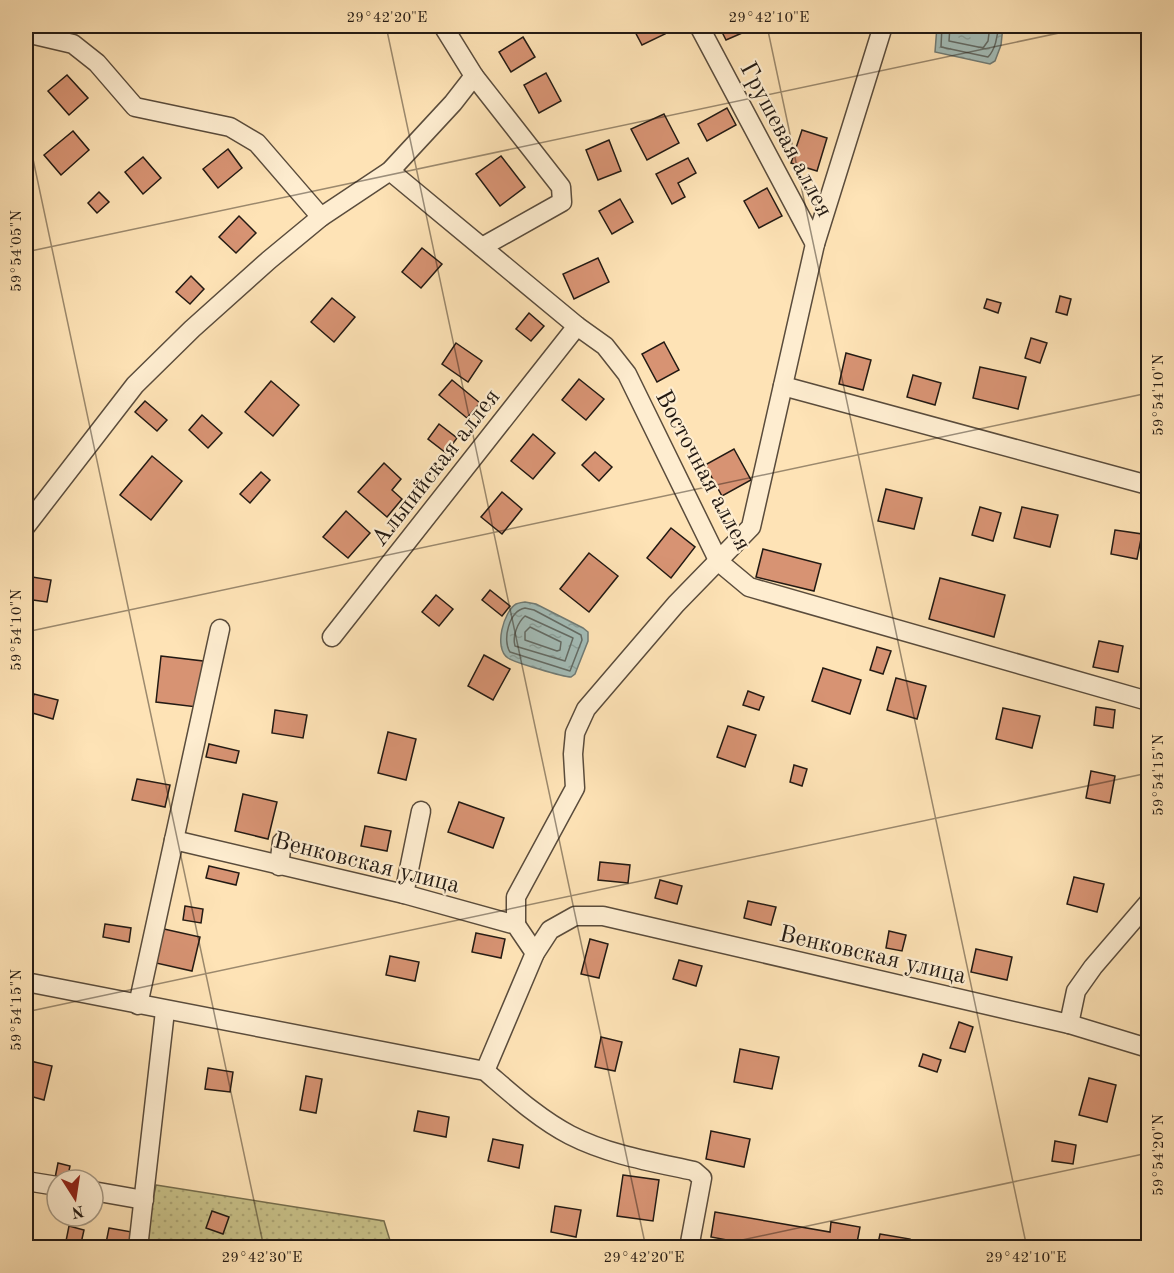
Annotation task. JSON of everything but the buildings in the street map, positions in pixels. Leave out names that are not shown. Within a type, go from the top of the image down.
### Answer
[{"type":"street","points":[[443,26],[474,76],[561,187],[562,202],[482,247]]},
{"type":"street","name":"Грушевая аллея","points":[[699,26],[815,244]]},
{"type":"street","points":[[535,953],[516,925],[516,897],[575,788],[573,754],[575,733],[586,709],[676,604],[751,526],[815,244],[883,26]]},
{"type":"street","points":[[26,33],[73,44],[97,63],[135,107],[230,127],[257,143],[321,218]]},
{"type":"street","points":[[26,526],[135,385],[192,329],[269,260],[321,218],[390,171],[453,103],[474,76]]},
{"type":"street","name":"Восточная аллея","points":[[390,171],[577,326],[605,346],[627,374],[718,562],[749,587],[1149,701]]},
{"type":"street","name":"Альпийская аллея","points":[[332,637],[577,326]]},
{"type":"street","points":[[783,386],[1149,485]]},
{"type":"street","points":[[138,1005],[220,629]]},
{"type":"street","points":[[404,894],[421,811]]},
{"type":"street","name":"Венковская улица","points":[[174,840],[404,894],[516,925]]},
{"type":"street","points":[[279,866],[282,842]]},
{"type":"street","points":[[1069,1024],[1076,991],[1149,903]]},
{"type":"street","name":"Венковская улица","points":[[485,1071],[535,953],[550,930],[575,916],[603,916],[1069,1024],[1149,1048]]},
{"type":"street","points":[[26,982],[165,1011],[485,1071],[534,1112],[571,1135],[621,1154],[694,1171],[702,1178],[689,1248]]},
{"type":"street","points":[[138,1248],[165,1011]]},
{"type":"street","points":[[26,1180],[45,1184]]},
{"type":"street","points":[[105,1193],[144,1200]]},
{"type":"shaded area","points":[[156,1185],[384,1221],[392,1247],[143,1248]]},
{"type":"water","points":[[937,26],[1003,26],[1001,45],[995,61],[990,64],[935,52]]},
{"type":"water","points":[[525,602],[536,604],[588,632],[588,641],[575,674],[571,677],[519,663],[508,658],[504,653],[501,638],[504,622],[516,604]]}]
